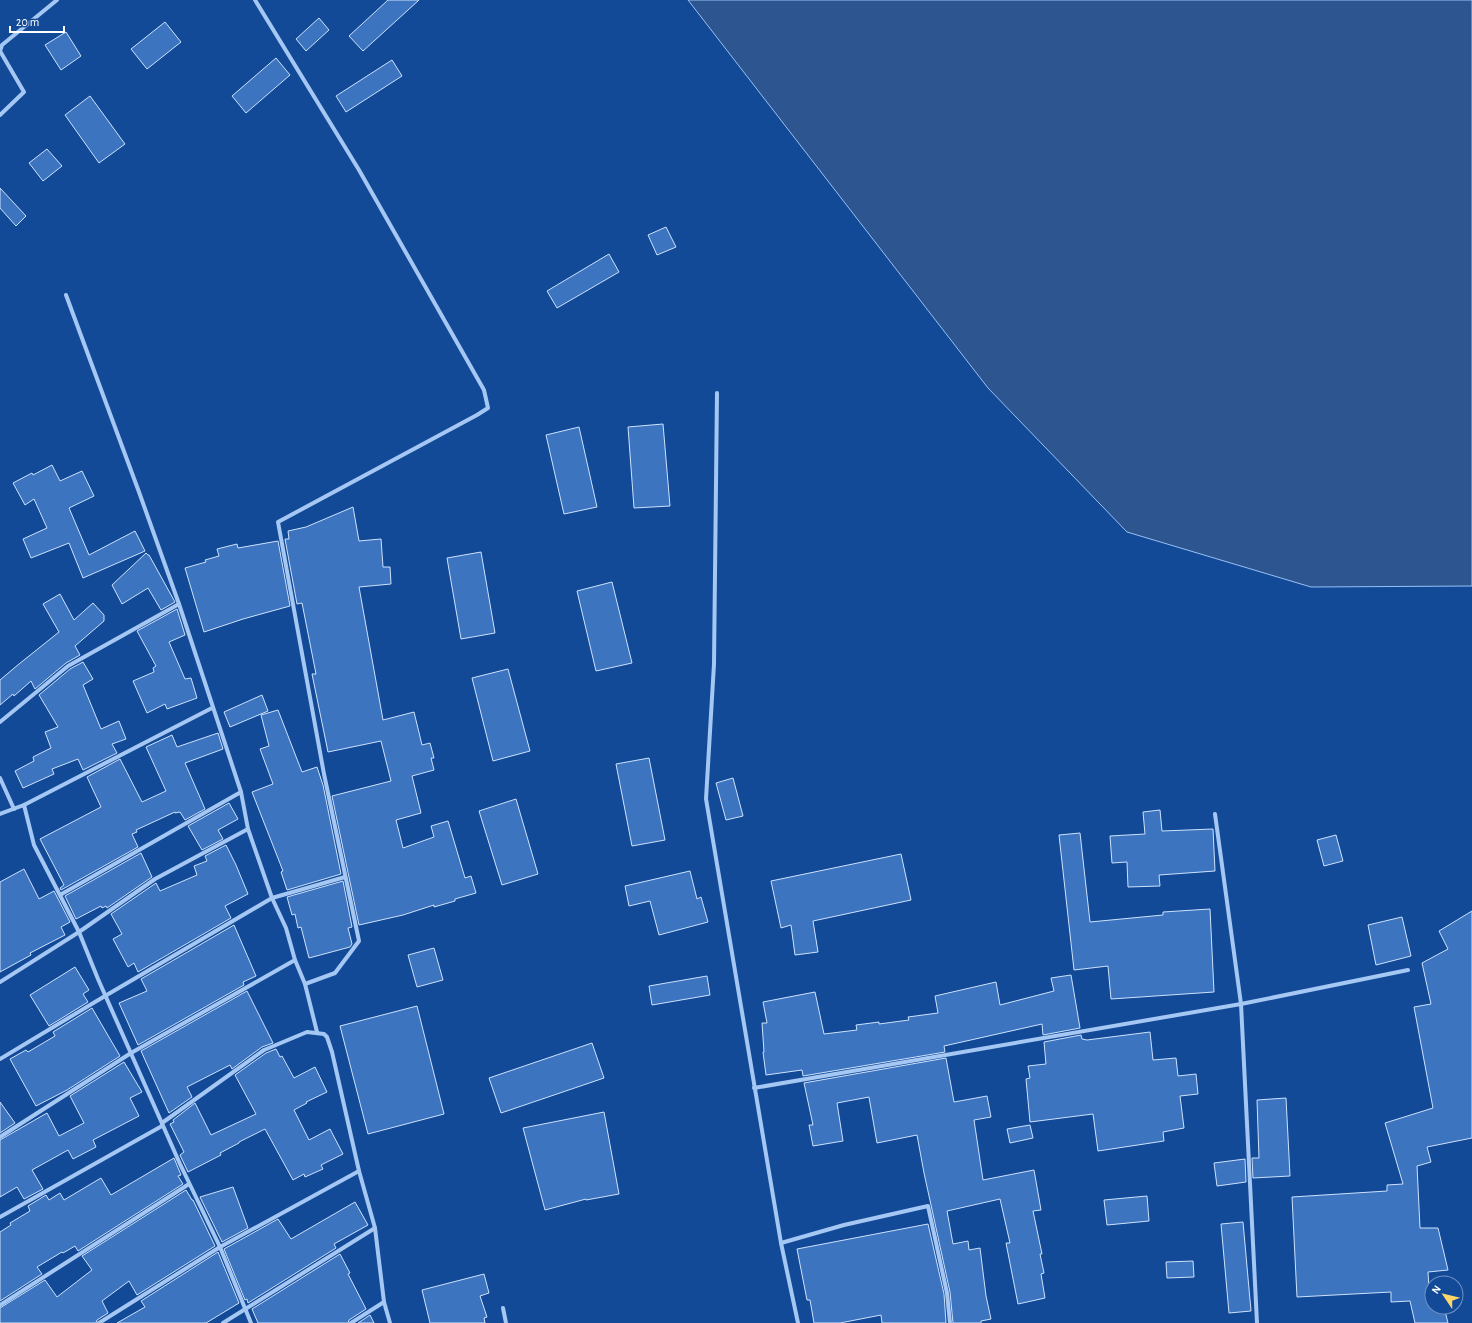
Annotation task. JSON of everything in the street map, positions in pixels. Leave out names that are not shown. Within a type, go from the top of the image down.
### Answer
[{"type":"street","points":[[0,115],[24,92],[0,51],[2,45],[57,0]]},
{"type":"street","points":[[255,0],[359,170],[484,390],[488,408],[278,522],[324,774],[359,941],[335,973],[305,984]]},
{"type":"street","points":[[66,294],[179,604],[212,708],[241,792],[248,829],[272,898],[286,928],[295,960],[305,984],[317,1032]]},
{"type":"street","points":[[717,393],[714,664],[706,799],[781,1243],[798,1323]]},
{"type":"street","points":[[0,722],[68,666],[179,604]]},
{"type":"street","points":[[0,814],[24,805],[212,708]]},
{"type":"street","points":[[0,778],[14,809]]},
{"type":"street","points":[[60,895],[241,792]]},
{"type":"street","points":[[24,805],[34,845],[79,932],[105,996],[189,1184],[220,1247],[251,1323]]},
{"type":"street","points":[[1215,814],[1241,1004],[1257,1323]]},
{"type":"street","points":[[0,982],[79,932],[155,879],[248,829]]},
{"type":"street","points":[[0,1059],[272,898],[345,877]]},
{"type":"street","points":[[0,1137],[131,1053],[295,960]]},
{"type":"street","points":[[754,1088],[1241,1004],[1408,970]]},
{"type":"street","points":[[0,1217],[162,1126],[162,1123],[264,1050],[307,1032],[317,1032],[324,1034],[327,1037],[332,1052],[359,1171],[375,1228],[384,1302],[390,1323]]},
{"type":"street","points":[[99,1323],[220,1247],[359,1171]]},
{"type":"street","points":[[0,1305],[189,1184]]},
{"type":"street","points":[[781,1243],[844,1225],[928,1206],[947,1293],[950,1323]]},
{"type":"street","points":[[223,1323],[375,1228]]},
{"type":"street","points":[[351,1323],[384,1302]]},
{"type":"street","points":[[503,1308],[506,1323]]},
{"type":"water","points":[[688,0],[1472,0],[1472,586],[1311,587],[1127,532],[988,388]]},
{"type":"building","points":[[388,0],[419,0],[363,51],[349,36]]},
{"type":"building","points":[[319,18],[329,30],[306,51],[296,39]]},
{"type":"building","points":[[165,22],[181,42],[147,69],[131,49]]},
{"type":"building","points":[[66,32],[81,56],[61,70],[45,45]]},
{"type":"building","points":[[276,58],[290,75],[246,113],[232,96]]},
{"type":"building","points":[[392,60],[402,76],[346,112],[336,96]]},
{"type":"building","points":[[90,96],[125,144],[99,163],[65,115]]},
{"type":"building","points":[[47,149],[62,166],[43,181],[29,163]]},
{"type":"building","points":[[0,188],[26,216],[16,226],[0,208]]},
{"type":"building","points":[[666,227],[676,247],[657,255],[648,235]]},
{"type":"building","points":[[609,254],[619,272],[557,308],[547,291]]},
{"type":"building","points":[[663,424],[670,506],[634,508],[628,427]]},
{"type":"building","points":[[579,427],[597,507],[564,514],[546,435]]},
{"type":"building","points":[[52,465],[60,481],[82,471],[94,496],[69,508],[89,555],[135,531],[145,551],[83,578],[69,543],[31,558],[23,539],[47,528],[34,499],[25,505],[13,483]]},
{"type":"building","points":[[353,507],[359,541],[381,539],[383,567],[390,567],[391,584],[359,587],[383,720],[414,712],[422,745],[430,743],[434,758],[431,758],[434,770],[412,776],[421,813],[396,820],[403,848],[434,837],[431,826],[448,821],[465,878],[471,876],[476,893],[434,907],[434,905],[403,915],[359,925],[332,796],[391,781],[381,741],[328,752],[312,674],[316,674],[302,603],[297,604],[285,539],[289,539],[288,531],[306,527]]},
{"type":"building","points":[[278,541],[290,606],[204,632],[185,568],[206,562],[205,560],[219,556],[217,549],[237,544],[238,548]]},
{"type":"building","points":[[481,552],[495,633],[461,639],[447,558]]},
{"type":"building","points":[[146,553],[149,555],[175,602],[161,610],[148,588],[122,604],[112,585]]},
{"type":"building","points":[[612,582],[632,663],[596,671],[577,591]]},
{"type":"building","points":[[60,594],[74,620],[93,603],[104,615],[104,621],[75,646],[80,655],[66,663],[35,689],[31,681],[14,696],[13,694],[0,705],[0,680],[59,632],[43,604]]},
{"type":"building","points":[[177,609],[185,635],[169,642],[185,679],[191,678],[197,698],[167,709],[165,704],[147,713],[133,681],[154,672],[153,668],[156,666],[137,631]]},
{"type":"building","points":[[83,662],[93,679],[83,685],[101,729],[119,721],[126,739],[112,744],[117,753],[83,770],[78,759],[52,769],[54,774],[23,788],[15,771],[34,761],[33,757],[51,748],[45,732],[58,727],[39,695],[70,669]]},
{"type":"building","points":[[508,669],[530,751],[493,761],[472,678]]},
{"type":"building","points":[[262,695],[268,711],[230,727],[224,712]]},
{"type":"building","points":[[278,710],[302,772],[317,767],[323,785],[341,874],[287,890],[281,872],[283,871],[252,792],[273,784],[260,749],[269,746],[261,715]]},
{"type":"building","points":[[218,733],[223,749],[185,763],[205,809],[185,820],[180,812],[175,812],[136,830],[137,832],[132,834],[138,847],[61,890],[60,888],[64,885],[40,839],[101,807],[87,777],[120,759],[142,802],[166,791],[146,747],[172,735],[177,747]]},
{"type":"building","points":[[649,758],[665,840],[632,846],[616,764]]},
{"type":"building","points":[[733,778],[743,816],[726,820],[716,783]]},
{"type":"building","points":[[516,799],[538,874],[502,885],[479,811]]},
{"type":"building","points":[[229,803],[238,819],[218,830],[223,839],[202,850],[188,826]]},
{"type":"building","points":[[1160,810],[1162,831],[1213,829],[1215,871],[1159,875],[1160,886],[1128,887],[1127,862],[1112,863],[1110,836],[1145,834],[1143,812]]},
{"type":"building","points":[[1080,833],[1090,922],[1163,915],[1163,912],[1210,909],[1214,992],[1111,999],[1108,966],[1074,970],[1059,835]]},
{"type":"building","points":[[1336,835],[1343,861],[1324,866],[1317,840]]},
{"type":"building","points":[[226,845],[248,894],[225,906],[231,918],[138,972],[134,963],[128,967],[113,939],[122,934],[111,914],[156,883],[160,891],[197,875],[194,866],[207,861],[205,856]]},
{"type":"building","points":[[141,853],[152,877],[107,908],[106,906],[102,908],[101,906],[76,919],[65,896]]},
{"type":"building","points":[[901,854],[911,900],[813,921],[818,952],[795,955],[791,925],[781,928],[771,881]]},
{"type":"building","points":[[24,869],[39,899],[54,891],[70,922],[61,927],[65,935],[30,953],[31,955],[0,972],[0,882]]},
{"type":"building","points":[[690,871],[697,899],[701,897],[708,922],[659,935],[650,901],[629,906],[625,886]]},
{"type":"building","points":[[343,881],[352,927],[348,928],[352,944],[350,947],[309,958],[301,927],[298,928],[295,914],[292,915],[287,897]]},
{"type":"building","points":[[1472,911],[1472,1138],[1427,1147],[1431,1162],[1417,1166],[1420,1228],[1438,1228],[1448,1270],[1428,1272],[1428,1275],[1424,1275],[1424,1315],[1446,1315],[1448,1323],[1415,1323],[1410,1301],[1391,1302],[1391,1292],[1297,1297],[1292,1197],[1387,1191],[1387,1185],[1403,1184],[1385,1123],[1433,1108],[1414,1007],[1431,1004],[1422,963],[1448,949],[1439,931]]},
{"type":"building","points":[[1402,917],[1411,956],[1376,965],[1368,925]]},
{"type":"building","points":[[234,925],[256,976],[243,982],[244,985],[138,1045],[119,1003],[147,991],[141,979]]},
{"type":"building","points":[[434,948],[443,980],[417,987],[408,955]]},
{"type":"building","points":[[75,967],[89,990],[83,994],[88,1002],[49,1026],[30,995]]},
{"type":"building","points":[[1071,975],[1080,1028],[1043,1035],[1042,1024],[944,1046],[945,1052],[803,1076],[802,1070],[766,1075],[763,1052],[762,1023],[767,1023],[763,1002],[815,992],[824,1034],[857,1030],[856,1025],[909,1020],[908,1017],[938,1013],[935,996],[996,982],[1000,1005],[1054,991],[1051,978]]},
{"type":"building","points":[[707,976],[710,995],[652,1005],[649,986]]},
{"type":"building","points":[[247,991],[273,1043],[262,1047],[232,1069],[230,1065],[187,1087],[192,1097],[169,1113],[141,1051]]},
{"type":"building","points":[[417,1006],[444,1114],[368,1134],[340,1026]]},
{"type":"building","points":[[92,1008],[120,1056],[67,1090],[36,1106],[10,1059],[26,1050],[28,1052],[55,1036],[53,1032]]},
{"type":"building","points":[[1150,1032],[1153,1060],[1176,1058],[1178,1076],[1196,1074],[1198,1094],[1180,1096],[1184,1128],[1163,1132],[1164,1141],[1098,1151],[1093,1114],[1030,1122],[1026,1079],[1030,1078],[1028,1066],[1046,1064],[1044,1042],[1081,1035],[1082,1039],[1087,1040]]},
{"type":"building","points":[[592,1043],[604,1078],[501,1113],[489,1078]]},
{"type":"building","points":[[276,1049],[280,1057],[282,1056],[294,1078],[315,1067],[327,1092],[306,1102],[307,1103],[294,1110],[309,1140],[330,1129],[343,1154],[321,1165],[323,1169],[305,1177],[304,1174],[293,1180],[265,1129],[239,1142],[220,1153],[221,1155],[188,1172],[180,1155],[184,1152],[170,1124],[195,1103],[211,1135],[256,1114],[235,1075],[266,1053]]},
{"type":"building","points":[[946,1058],[954,1102],[987,1096],[991,1117],[974,1120],[983,1180],[1034,1170],[1041,1210],[1033,1211],[1042,1254],[1040,1254],[1044,1273],[1041,1274],[1045,1298],[1018,1304],[1006,1243],[1010,1243],[1000,1199],[947,1211],[953,1244],[968,1241],[969,1250],[980,1248],[986,1296],[991,1319],[981,1321],[981,1323],[953,1323],[950,1292],[917,1135],[877,1143],[869,1097],[837,1103],[843,1141],[813,1146],[809,1125],[813,1125],[804,1083]]},
{"type":"building","points":[[124,1062],[142,1092],[130,1098],[139,1116],[93,1140],[96,1147],[73,1159],[68,1150],[32,1170],[43,1189],[24,1199],[17,1187],[0,1197],[0,1140],[47,1113],[59,1136],[84,1123],[70,1096]]},
{"type":"building","points":[[1286,1098],[1290,1176],[1253,1178],[1252,1158],[1259,1158],[1257,1100]]},
{"type":"building","points":[[0,1102],[15,1123],[0,1133]]},
{"type":"building","points":[[604,1112],[619,1194],[586,1199],[545,1210],[523,1128]]},
{"type":"building","points":[[1030,1125],[1033,1138],[1010,1143],[1007,1129]]},
{"type":"building","points":[[174,1158],[181,1175],[178,1176],[183,1184],[78,1251],[75,1246],[37,1267],[42,1274],[0,1301],[0,1232],[11,1225],[10,1223],[30,1211],[28,1206],[46,1195],[49,1200],[60,1193],[64,1200],[101,1178],[111,1195]]},
{"type":"building","points":[[1245,1159],[1246,1182],[1217,1186],[1214,1163]]},
{"type":"building","points":[[233,1187],[248,1228],[222,1242],[200,1197]]},
{"type":"building","points":[[186,1190],[193,1200],[215,1246],[137,1295],[129,1281],[102,1301],[108,1313],[97,1320],[96,1323],[0,1323],[0,1308],[45,1280],[57,1297],[92,1270],[82,1256]]},
{"type":"building","points":[[1147,1196],[1149,1221],[1107,1225],[1104,1200]]},
{"type":"building","points":[[355,1202],[368,1225],[334,1244],[336,1248],[248,1303],[247,1299],[245,1300],[224,1249],[278,1219],[291,1239]]},
{"type":"building","points":[[1243,1222],[1251,1311],[1229,1313],[1221,1224]]},
{"type":"building","points":[[928,1224],[944,1294],[946,1323],[882,1323],[881,1315],[840,1323],[814,1323],[810,1300],[807,1300],[797,1249]]},
{"type":"building","points":[[218,1252],[239,1303],[206,1323],[117,1323],[145,1307],[141,1301]]},
{"type":"building","points":[[340,1254],[350,1273],[348,1274],[366,1309],[349,1320],[348,1323],[258,1323],[252,1309]]},
{"type":"building","points":[[1193,1261],[1194,1277],[1167,1278],[1166,1262]]},
{"type":"building","points":[[484,1274],[489,1293],[480,1296],[487,1317],[484,1318],[485,1323],[430,1323],[422,1290]]},
{"type":"building","points":[[370,1315],[374,1323],[358,1323]]}]
